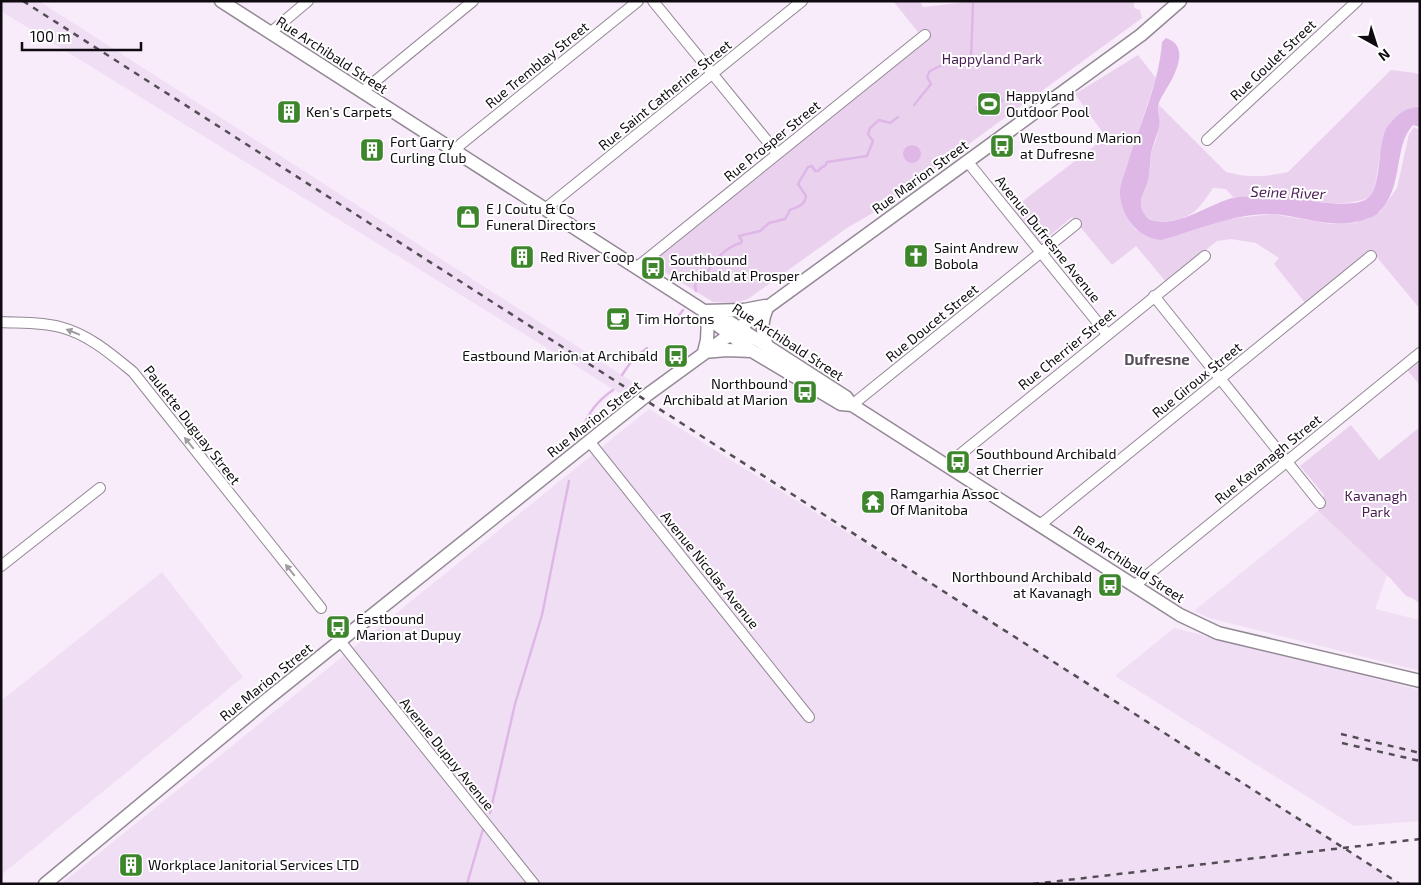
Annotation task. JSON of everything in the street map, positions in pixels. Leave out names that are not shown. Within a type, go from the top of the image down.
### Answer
[{"type":"main road","name":"Rue Archibald Street","points":[[221,1],[733,331],[767,347],[846,397],[852,405],[1180,615],[1218,633],[1420,681]]},
{"type":"main road","name":"Rue Marion Street","points":[[45,884],[340,641],[589,441],[704,352],[1141,35],[1180,1]]},
{"type":"main road","points":[[752,351],[727,350],[704,352],[707,340],[706,312],[744,310],[768,306]]},
{"type":"main road","points":[[767,347],[762,330],[762,318],[768,306]]},
{"type":"main road","name":"Rue Archibald Street","points":[[733,331],[752,351],[841,404],[852,405]]},
{"type":"street","points":[[270,33],[308,1]]},
{"type":"street","points":[[362,92],[473,1]]},
{"type":"street","name":"Rue Tremblay Street","points":[[455,151],[461,144],[638,1]]},
{"type":"street","points":[[653,1],[777,154]]},
{"type":"street","name":"Rue Saint Catherine Street","points":[[545,209],[802,1]]},
{"type":"street","name":"Rue Goulet Street","points":[[1207,140],[1358,1]]},
{"type":"street","name":"Rue Prosper Street","points":[[636,268],[924,35]]},
{"type":"street","name":"Avenue Dufresne Avenue","points":[[967,161],[1107,334]]},
{"type":"street","name":"Rue Doucet Street","points":[[852,405],[1076,224]]},
{"type":"street","name":"Rue Cherrier Street","points":[[947,465],[1205,256]]},
{"type":"street","name":"Rue Giroux Street","points":[[1040,526],[1371,256]]},
{"type":"street","points":[[1154,296],[1320,503]]},
{"type":"street","name":"Paulette Duguay Street","points":[[1,322],[60,327],[85,337],[109,352],[133,372],[321,608]]},
{"type":"street","name":"Rue Kavanagh Street","points":[[1134,586],[1420,353]]},
{"type":"street","name":"Avenue Nicolas Avenue","points":[[589,441],[810,717]]},
{"type":"street","points":[[1,566],[100,488]]},
{"type":"street","name":"Avenue Dupuy Avenue","points":[[340,641],[534,884]]},
{"type":"shaded area","points":[[1,1],[39,1],[639,386],[626,397],[1,11]]},
{"type":"shaded area","points":[[1166,38],[1174,43],[1179,50],[1179,58],[1174,76],[1159,103],[1159,127],[1151,153],[1148,180],[1141,203],[1143,212],[1149,219],[1159,222],[1180,219],[1222,201],[1237,197],[1279,199],[1283,195],[1286,197],[1341,204],[1362,201],[1369,197],[1376,184],[1383,136],[1387,128],[1402,112],[1420,107],[1420,127],[1413,125],[1407,134],[1392,191],[1387,202],[1375,215],[1342,224],[1319,222],[1284,215],[1258,214],[1230,219],[1161,240],[1146,236],[1139,231],[1128,220],[1120,196],[1120,188],[1153,88],[1162,42]]},
{"type":"shaded area","name":"Happyland Outdoor Pool","points":[[996,91],[1004,101],[982,117],[975,107]]},
{"type":"shaded area","points":[[912,145],[918,148],[921,154],[918,160],[912,163],[906,160],[903,154],[906,148]]},
{"type":"shaded area","points":[[649,409],[998,626],[1400,884],[61,884]]},
{"type":"shaded area","points":[[1318,511],[1387,575],[1375,609],[1420,620],[1420,671],[1209,618],[1194,611]]},
{"type":"shaded area","points":[[162,572],[243,677],[1,875],[1,701]]},
{"type":"shaded area","points":[[1174,628],[1420,690],[1420,821],[1354,826],[1115,676]]},
{"type":"green space","name":"Happyland Park","points":[[893,1],[920,1],[923,7],[977,1],[1134,1],[1134,8],[1140,10],[1142,18],[878,210],[847,228],[748,299],[735,303],[713,302],[650,263],[928,36],[923,29],[918,32]]},
{"type":"green space","points":[[1138,55],[1156,78],[1131,154],[1120,197],[1129,220],[1136,230],[1272,214],[1331,224],[1355,223],[1380,212],[1397,188],[1409,134],[1414,127],[1420,130],[1420,309],[1371,250],[1306,304],[1274,264],[1279,258],[1256,243],[1231,239],[1217,241],[1166,282],[1136,246],[1112,265],[1072,217],[1039,243],[1011,210],[1106,137],[1075,94]]},
{"type":"green space","points":[[1391,70],[1420,75],[1420,107],[1409,109],[1380,155],[1375,186],[1370,197],[1355,202],[1333,203],[1291,198],[1233,197],[1226,189],[1213,188],[1196,210],[1178,220],[1157,221],[1147,217],[1142,211],[1142,197],[1150,171],[1152,152],[1159,128],[1159,105],[1226,172],[1250,176],[1272,175],[1288,172]]},
{"type":"green space","points":[[1420,359],[1420,385],[1407,370]]},
{"type":"green space","name":"Kavanagh Park","points":[[1351,425],[1379,460],[1420,427],[1420,604],[1406,596],[1391,579],[1318,511],[1324,495],[1300,466]]},
{"type":"waterway","points":[[914,105],[931,84],[927,77],[930,71],[940,66],[971,58],[973,4]]},
{"type":"waterway","points":[[696,291],[695,285],[697,281],[701,280],[700,275],[702,272],[707,272],[722,254],[731,247],[741,243],[742,241],[739,236],[760,231],[769,223],[785,219],[790,210],[803,204],[806,196],[798,184],[808,167],[812,166],[815,171],[818,171],[827,162],[867,156],[873,141],[868,134],[870,128],[879,120],[890,123],[898,117]]},
{"type":"waterway","points":[[672,325],[683,310]]},
{"type":"waterway","points":[[622,375],[633,359],[647,348]]},
{"type":"waterway","points":[[581,432],[594,408],[613,390]]},
{"type":"waterway","points":[[490,813],[515,704],[542,615],[569,481]]},
{"type":"waterway","points":[[467,884],[483,829]]},
{"type":"railway","points":[[23,1],[1400,884]]},
{"type":"railway","points":[[1341,734],[1420,753]]},
{"type":"railway","points":[[1342,743],[1420,761]]},
{"type":"railway","points":[[1033,884],[1420,839]]},
{"type":"place","name":"Happyland Outdoor Pool","points":[[989,104]]},
{"type":"place","name":"Ken's Carpets","points":[[289,112]]},
{"type":"place","name":"Westbound Marion at Dufresne","points":[[1002,146]]},
{"type":"place","name":"Fort Garry Curling Club","points":[[372,150]]},
{"type":"place","name":"E J Coutu & Co Funeral Directors","points":[[468,217]]},
{"type":"place","name":"Saint Andrew Bobola","points":[[916,256]]},
{"type":"place","name":"Red River Coop","points":[[522,257]]},
{"type":"place","name":"Southbound Archibald at Prosper","points":[[653,268]]},
{"type":"place","name":"Tim Hortons","points":[[618,319]]},
{"type":"place","name":"Eastbound Marion at Archibald","points":[[676,356]]},
{"type":"place","name":"Northbound Archibald at Marion","points":[[805,392]]},
{"type":"place","name":"Southbound Archibald at Cherrier","points":[[958,462]]},
{"type":"place","name":"Ramgarhia Assoc Of Manitoba","points":[[873,502]]},
{"type":"place","name":"Northbound Archibald at Kavanagh","points":[[1110,585]]},
{"type":"place","name":"Eastbound Marion at Dupuy","points":[[338,627]]},
{"type":"place","name":"Workplace Janitorial Services LTD","points":[[131,865]]},
{"type":"district","name":"Dufresne","points":[[1157,360]]},
{"type":"water label","name":"Seine River","points":[[1288,193]]}]
